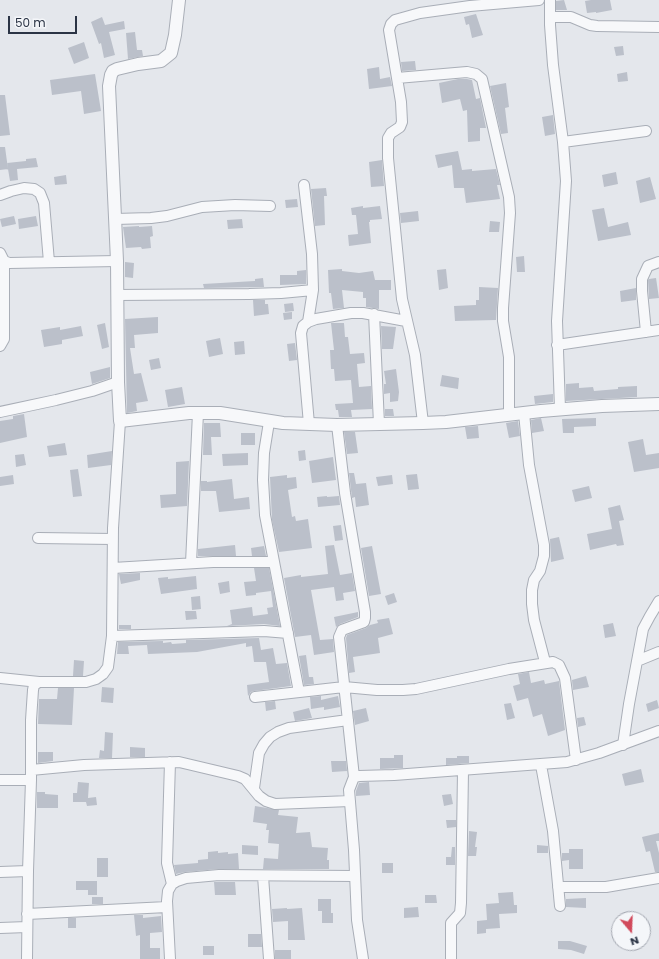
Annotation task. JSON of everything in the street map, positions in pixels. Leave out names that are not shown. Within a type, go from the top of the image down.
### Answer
[{"type":"street","points":[[0,678],[39,682],[86,682],[96,679],[103,674],[108,667],[112,636],[113,539],[120,421],[118,382],[117,261],[109,94],[111,75],[113,71],[122,68],[161,61],[172,53],[179,0]]},
{"type":"street","points":[[423,423],[415,355],[406,321],[396,255],[387,144],[391,133],[400,127],[402,122],[401,102],[389,30],[391,24],[395,20],[420,13],[470,6],[539,0]]},
{"type":"street","points":[[550,0],[553,65],[563,142],[566,181],[558,298],[557,345],[560,409]]},
{"type":"street","points":[[550,17],[571,17],[590,25],[598,26],[659,27]]},
{"type":"street","points":[[397,78],[467,72],[476,74],[482,79],[509,197],[510,213],[503,308],[509,357],[509,415]]},
{"type":"street","points":[[563,142],[646,131]]},
{"type":"street","points":[[304,185],[312,254],[313,290],[308,322]]},
{"type":"street","points":[[0,194],[10,190],[24,188],[34,189],[40,192],[44,203],[49,262]]},
{"type":"street","points":[[115,219],[151,218],[202,207],[235,205],[270,206]]},
{"type":"street","points":[[2,257],[10,263],[117,261]]},
{"type":"street","points":[[0,346],[4,339],[2,257]]},
{"type":"street","points":[[646,332],[642,279],[648,266],[659,262]]},
{"type":"street","points":[[117,296],[250,294],[313,290]]},
{"type":"street","points":[[309,424],[301,333],[303,326],[308,322],[334,315],[351,313],[374,314],[406,321]]},
{"type":"street","points":[[374,314],[379,424]]},
{"type":"street","points":[[557,345],[659,330]]},
{"type":"street","points":[[0,412],[92,391],[118,382]]},
{"type":"street","points":[[120,421],[190,413],[220,413],[269,422],[309,424],[337,425],[423,423],[446,422],[560,409],[659,404]]},
{"type":"street","points":[[191,564],[198,413]]},
{"type":"street","points":[[524,413],[529,465],[544,545],[544,556],[540,571],[534,580],[532,604],[534,620],[545,662]]},
{"type":"street","points":[[269,422],[264,452],[263,480],[265,515],[299,692]]},
{"type":"street","points":[[337,425],[345,494],[366,612],[364,622],[346,628],[340,632],[339,644],[354,777],[349,790],[354,850],[357,920],[363,959]]},
{"type":"street","points":[[38,538],[113,539]]},
{"type":"street","points":[[112,568],[274,562]]},
{"type":"street","points":[[623,745],[636,661],[643,629],[659,601]]},
{"type":"street","points":[[112,636],[264,631],[288,633]]},
{"type":"street","points":[[636,661],[659,652]]},
{"type":"street","points":[[255,697],[344,687],[377,690],[416,689],[545,662],[553,662],[559,665],[566,678],[576,760]]},
{"type":"street","points":[[27,959],[31,720],[34,685],[39,682]]},
{"type":"street","points":[[254,788],[259,753],[270,737],[289,728],[348,720]]},
{"type":"street","points":[[354,777],[394,776],[463,771],[541,765],[576,760],[623,745],[659,731]]},
{"type":"street","points":[[170,762],[168,863],[172,884]]},
{"type":"street","points":[[0,780],[84,764],[179,762],[246,779],[260,796],[266,801],[275,804],[350,801]]},
{"type":"street","points":[[541,765],[553,830],[560,906]]},
{"type":"street","points":[[451,959],[451,923],[460,913],[461,903],[463,771]]},
{"type":"street","points":[[0,872],[28,871]]},
{"type":"street","points":[[263,876],[269,959]]},
{"type":"street","points":[[170,959],[167,906],[168,891],[172,884],[186,878],[198,877],[354,876]]},
{"type":"street","points":[[558,887],[602,887],[659,878]]},
{"type":"street","points":[[28,914],[167,906]]},
{"type":"street","points":[[0,928],[28,927]]},
{"type":"building","points":[[564,0],[567,10],[556,10],[556,1]]},
{"type":"building","points":[[610,0],[612,10],[587,13],[585,1]]},
{"type":"building","points":[[476,14],[483,35],[472,38],[469,24],[466,25],[464,17]]},
{"type":"building","points":[[102,17],[105,25],[124,21],[125,29],[109,32],[115,55],[104,58],[101,43],[99,44],[91,22]]},
{"type":"building","points":[[135,32],[137,50],[142,50],[143,56],[128,59],[126,33]]},
{"type":"building","points":[[84,42],[89,58],[74,64],[68,48]]},
{"type":"building","points":[[623,46],[624,55],[616,56],[614,47]]},
{"type":"building","points":[[415,61],[416,70],[402,71],[401,62]]},
{"type":"building","points":[[379,67],[380,79],[390,77],[392,86],[369,89],[367,69]]},
{"type":"building","points":[[627,72],[628,81],[618,82],[617,74]]},
{"type":"building","points":[[95,74],[101,111],[84,114],[81,91],[52,95],[50,80]]},
{"type":"building","points":[[458,79],[472,80],[476,99],[480,98],[486,128],[480,128],[480,141],[468,142],[467,110],[463,111],[460,99],[442,103],[439,83]]},
{"type":"building","points":[[506,83],[509,107],[505,108],[508,133],[501,134],[490,86]]},
{"type":"building","points":[[0,95],[5,95],[10,135],[0,136]]},
{"type":"building","points":[[553,115],[555,134],[545,136],[542,117]]},
{"type":"building","points":[[0,147],[5,147],[8,169],[0,170]]},
{"type":"building","points":[[458,151],[462,170],[472,169],[472,171],[496,169],[500,185],[497,185],[500,199],[466,203],[464,188],[454,188],[452,165],[438,168],[435,155]]},
{"type":"building","points":[[36,158],[38,167],[17,169],[18,180],[10,181],[7,163],[26,161],[26,159]]},
{"type":"building","points":[[382,160],[384,186],[371,187],[369,162]]},
{"type":"building","points":[[616,172],[618,184],[604,187],[602,175]]},
{"type":"building","points":[[66,175],[67,184],[55,185],[54,177]]},
{"type":"building","points":[[650,177],[656,199],[640,203],[636,181]]},
{"type":"building","points":[[326,188],[327,196],[324,196],[325,225],[315,226],[311,189]]},
{"type":"building","points":[[297,199],[298,207],[286,208],[285,200]]},
{"type":"building","points":[[363,206],[363,208],[380,206],[382,219],[370,220],[369,222],[371,243],[349,246],[348,235],[358,234],[356,215],[352,215],[351,208]]},
{"type":"building","points":[[604,208],[608,227],[628,222],[631,235],[598,241],[592,210]]},
{"type":"building","points":[[418,211],[419,221],[401,223],[400,213]]},
{"type":"building","points":[[14,216],[16,224],[2,227],[0,219]]},
{"type":"building","points":[[36,216],[38,226],[19,229],[18,219]]},
{"type":"building","points":[[242,219],[243,228],[228,229],[227,220]]},
{"type":"building","points":[[490,221],[500,222],[499,232],[489,232]]},
{"type":"building","points":[[152,226],[153,236],[150,237],[151,248],[126,248],[123,227]]},
{"type":"building","points":[[524,256],[525,272],[517,272],[516,257]]},
{"type":"building","points":[[125,262],[134,263],[133,278],[125,277]]},
{"type":"building","points":[[342,269],[342,271],[359,273],[373,271],[375,280],[391,280],[391,290],[379,290],[379,309],[366,307],[366,298],[363,298],[363,292],[342,290],[344,308],[333,309],[331,293],[329,293],[328,270]]},
{"type":"building","points":[[446,269],[448,288],[439,290],[437,270]]},
{"type":"building","points":[[306,270],[306,284],[280,285],[280,275],[297,275],[297,271]]},
{"type":"building","points":[[263,278],[264,287],[204,288],[203,284],[255,281],[255,279]]},
{"type":"building","points":[[656,278],[659,298],[649,299],[648,280]]},
{"type":"building","points":[[479,287],[498,288],[496,320],[455,321],[454,306],[476,305],[476,300],[479,300]]},
{"type":"building","points":[[636,288],[636,300],[621,302],[620,291]]},
{"type":"building","points":[[253,300],[265,300],[265,304],[268,304],[269,314],[254,316]]},
{"type":"building","points":[[293,303],[294,311],[285,312],[284,304]]},
{"type":"building","points":[[292,312],[292,319],[284,320],[283,313]]},
{"type":"building","points":[[158,317],[158,333],[134,335],[135,348],[130,348],[134,374],[141,373],[148,401],[136,403],[137,411],[127,413],[125,319]]},
{"type":"building","points":[[105,323],[109,347],[102,349],[97,325]]},
{"type":"building","points":[[331,323],[344,323],[345,337],[348,337],[350,354],[364,353],[365,363],[357,364],[359,387],[371,386],[372,409],[351,410],[352,417],[339,417],[338,410],[336,410],[335,404],[353,403],[351,380],[335,381],[334,369],[331,369],[330,350],[334,350]]},
{"type":"building","points":[[81,326],[83,336],[62,340],[62,344],[44,347],[41,330],[60,327],[60,330]]},
{"type":"building","points":[[381,326],[396,327],[393,349],[382,349]]},
{"type":"building","points":[[220,338],[223,354],[209,357],[206,341]]},
{"type":"building","points":[[244,341],[245,354],[235,355],[234,342]]},
{"type":"building","points":[[295,343],[297,360],[289,361],[287,344]]},
{"type":"building","points":[[159,358],[161,368],[151,370],[149,360]]},
{"type":"building","points":[[110,367],[110,378],[92,384],[90,372]]},
{"type":"building","points":[[396,369],[399,392],[398,401],[390,402],[390,393],[384,394],[384,384],[386,384],[384,371]]},
{"type":"building","points":[[442,375],[459,378],[458,389],[440,386]]},
{"type":"building","points":[[579,383],[579,388],[593,387],[594,391],[618,389],[618,387],[637,386],[637,397],[566,401],[566,384]]},
{"type":"building","points":[[182,387],[185,404],[168,407],[165,390]]},
{"type":"building","points":[[553,394],[553,402],[535,404],[534,396]]},
{"type":"building","points":[[385,409],[393,409],[394,416],[385,416]]},
{"type":"building","points":[[24,414],[27,437],[0,443],[0,421],[13,419],[13,416]]},
{"type":"building","points":[[541,418],[544,431],[532,433],[531,420]]},
{"type":"building","points":[[596,418],[596,426],[574,427],[574,433],[563,433],[562,419]]},
{"type":"building","points":[[518,421],[520,436],[509,438],[506,423]]},
{"type":"building","points":[[204,423],[220,423],[221,437],[211,437],[212,455],[203,455]]},
{"type":"building","points":[[478,426],[479,438],[467,439],[465,427]]},
{"type":"building","points":[[344,432],[355,432],[358,453],[347,454]]},
{"type":"building","points":[[241,433],[255,433],[255,445],[241,445]]},
{"type":"building","points":[[643,439],[646,455],[659,453],[659,468],[634,472],[628,442]]},
{"type":"building","points":[[65,443],[67,455],[49,457],[47,446]]},
{"type":"building","points":[[305,450],[306,460],[299,461],[298,451]]},
{"type":"building","points":[[112,451],[111,465],[88,468],[87,455]]},
{"type":"building","points":[[248,453],[248,465],[223,466],[222,454]]},
{"type":"building","points":[[24,454],[26,465],[16,467],[15,455]]},
{"type":"building","points":[[333,457],[336,480],[312,483],[309,461]]},
{"type":"building","points":[[189,461],[187,506],[161,508],[160,495],[176,494],[176,462]]},
{"type":"building","points":[[78,469],[82,496],[73,497],[70,470]]},
{"type":"building","points":[[349,473],[354,473],[356,484],[366,483],[369,505],[356,507],[355,497],[352,498]]},
{"type":"building","points":[[417,474],[419,489],[408,490],[406,475]]},
{"type":"building","points":[[13,475],[14,484],[0,486],[0,477]]},
{"type":"building","points":[[287,475],[287,478],[296,477],[297,488],[288,490],[292,517],[295,516],[296,521],[308,519],[312,548],[279,552],[272,520],[270,477]]},
{"type":"building","points":[[392,475],[393,484],[378,486],[376,477]]},
{"type":"building","points":[[232,479],[234,499],[249,497],[250,509],[219,512],[216,491],[201,491],[201,481],[207,482]]},
{"type":"building","points":[[589,486],[592,498],[575,502],[572,490]]},
{"type":"building","points":[[339,496],[340,505],[318,507],[317,497]]},
{"type":"building","points":[[620,505],[624,520],[619,521],[624,545],[617,546],[616,544],[590,550],[587,534],[612,529],[608,508]]},
{"type":"building","points":[[341,525],[343,540],[335,541],[333,526]]},
{"type":"building","points":[[559,537],[564,559],[551,562],[550,539]]},
{"type":"building","points":[[235,545],[236,556],[198,556],[198,549]]},
{"type":"building","points":[[334,545],[340,575],[352,573],[355,591],[343,593],[344,600],[336,601],[334,587],[311,590],[320,640],[333,639],[334,652],[314,655],[311,635],[295,637],[284,578],[301,575],[301,577],[328,574],[325,546]]},
{"type":"building","points":[[264,546],[266,556],[252,556],[251,548]]},
{"type":"building","points":[[372,546],[381,594],[369,596],[361,548]]},
{"type":"building","points":[[254,568],[269,568],[280,626],[264,624],[227,626],[232,624],[230,610],[252,607],[253,616],[268,614],[267,608],[273,607],[271,591],[246,596],[244,582],[256,581]]},
{"type":"building","points":[[140,573],[140,580],[121,584],[119,574]]},
{"type":"building","points":[[196,576],[197,589],[161,594],[158,578],[168,577],[168,579]]},
{"type":"building","points":[[229,581],[230,592],[220,594],[218,583]]},
{"type":"building","points":[[394,593],[397,602],[388,605],[385,596]]},
{"type":"building","points":[[200,596],[201,609],[192,610],[191,597]]},
{"type":"building","points":[[185,611],[196,611],[197,619],[186,620]]},
{"type":"building","points":[[358,612],[358,617],[336,627],[334,617]]},
{"type":"building","points":[[389,618],[393,634],[378,638],[380,653],[353,657],[355,672],[349,673],[347,635],[378,623],[377,620]]},
{"type":"building","points":[[613,623],[616,636],[605,638],[603,625]]},
{"type":"building","points":[[119,625],[131,625],[131,629],[119,629]]},
{"type":"building","points":[[259,638],[261,650],[273,648],[276,664],[287,663],[291,686],[254,691],[248,696],[247,685],[269,682],[266,662],[254,662],[252,646],[246,647],[246,643],[197,652],[148,654],[147,645],[128,646],[129,654],[117,654],[118,642],[163,641],[163,643],[171,642],[172,644],[186,643],[186,640]]},
{"type":"building","points":[[306,655],[309,677],[313,677],[314,684],[304,685],[299,656]]},
{"type":"building","points":[[74,660],[84,661],[83,676],[73,676]]},
{"type":"building","points":[[529,672],[531,683],[544,680],[545,684],[559,681],[565,730],[548,736],[542,714],[533,717],[528,698],[517,701],[513,686],[520,684],[518,674]]},
{"type":"building","points":[[586,676],[589,687],[573,690],[572,680]]},
{"type":"building","points":[[102,687],[114,688],[113,703],[101,702]]},
{"type":"building","points":[[58,688],[74,688],[72,725],[38,724],[39,699],[57,699]]},
{"type":"building","points":[[321,696],[321,700],[338,696],[340,707],[324,710],[324,707],[311,709],[310,697]]},
{"type":"building","points":[[657,700],[659,708],[648,712],[646,704]]},
{"type":"building","points":[[275,701],[276,709],[266,711],[265,702]]},
{"type":"building","points":[[511,703],[515,718],[507,720],[504,704]]},
{"type":"building","points":[[309,708],[312,718],[295,721],[293,712]]},
{"type":"building","points":[[366,708],[369,721],[355,725],[353,711]]},
{"type":"building","points":[[584,717],[586,725],[578,727],[577,718]]},
{"type":"building","points":[[105,732],[113,733],[112,758],[99,758],[100,750],[104,751]]},
{"type":"building","points":[[130,747],[145,748],[145,757],[130,757]]},
{"type":"building","points":[[38,752],[53,752],[53,761],[38,763]]},
{"type":"building","points":[[394,755],[403,755],[403,768],[380,769],[380,758],[394,758]]},
{"type":"building","points":[[457,756],[469,756],[469,763],[446,765],[446,758],[457,758]]},
{"type":"building","points":[[331,761],[346,761],[347,771],[332,772]]},
{"type":"building","points":[[641,769],[644,782],[625,786],[622,774]]},
{"type":"building","points":[[78,782],[89,783],[88,798],[96,797],[97,805],[87,806],[86,802],[73,802],[73,793],[77,793]]},
{"type":"building","points":[[369,782],[370,795],[356,796],[359,783]]},
{"type":"building","points":[[37,792],[58,795],[58,808],[37,808]]},
{"type":"building","points":[[451,794],[453,804],[444,806],[442,795]]},
{"type":"building","points":[[255,806],[279,810],[278,815],[298,817],[296,833],[310,832],[312,847],[328,848],[327,860],[329,860],[329,869],[263,869],[264,858],[278,859],[279,844],[268,843],[269,830],[266,830],[267,824],[253,822]]},
{"type":"building","points":[[446,820],[456,820],[456,827],[447,828]]},
{"type":"building","points":[[469,831],[477,832],[475,847],[477,847],[476,856],[468,856]]},
{"type":"building","points":[[659,833],[659,841],[656,841],[659,853],[659,872],[655,872],[650,851],[646,852],[642,837]]},
{"type":"building","points":[[242,845],[258,846],[258,855],[242,854]]},
{"type":"building","points":[[537,845],[548,846],[548,853],[537,853]]},
{"type":"building","points":[[452,847],[455,847],[455,865],[446,865],[446,857],[451,857]]},
{"type":"building","points":[[569,849],[583,849],[583,869],[569,869],[569,860],[562,861],[562,853],[569,853]]},
{"type":"building","points":[[218,851],[218,853],[228,852],[228,854],[238,853],[239,869],[218,869],[176,874],[174,865],[198,863],[198,860],[208,859],[208,852]]},
{"type":"building","points":[[97,858],[108,858],[108,877],[97,877]]},
{"type":"building","points":[[382,863],[393,863],[393,873],[382,873]]},
{"type":"building","points":[[76,881],[97,881],[97,895],[88,895],[88,890],[76,890]]},
{"type":"building","points":[[214,882],[235,882],[236,895],[215,895]]},
{"type":"building","points":[[513,892],[514,905],[517,905],[517,913],[499,914],[500,928],[486,929],[486,933],[477,934],[477,921],[487,920],[486,904],[499,903],[498,893]]},
{"type":"building","points":[[425,895],[436,895],[437,903],[425,903]]},
{"type":"building","points":[[92,897],[103,897],[103,904],[92,904]]},
{"type":"building","points":[[586,898],[586,908],[566,907],[566,899]]},
{"type":"building","points":[[318,899],[331,899],[333,923],[322,923],[322,911],[318,911]]},
{"type":"building","points":[[418,907],[419,917],[404,918],[404,908]]},
{"type":"building","points":[[302,908],[305,940],[288,940],[288,921],[273,922],[272,909]]},
{"type":"building","points":[[134,915],[143,915],[143,918],[161,916],[162,932],[150,933],[150,948],[160,948],[160,959],[140,959],[140,935],[136,936]]},
{"type":"building","points":[[68,918],[76,918],[76,928],[68,928]]},
{"type":"building","points":[[248,934],[261,934],[262,947],[248,947]]},
{"type":"building","points":[[558,941],[570,941],[587,946],[584,954],[571,950],[558,949]]},
{"type":"building","points":[[203,946],[214,946],[214,955],[203,955]]},
{"type":"building","points":[[275,950],[291,950],[291,959],[275,959]]}]
